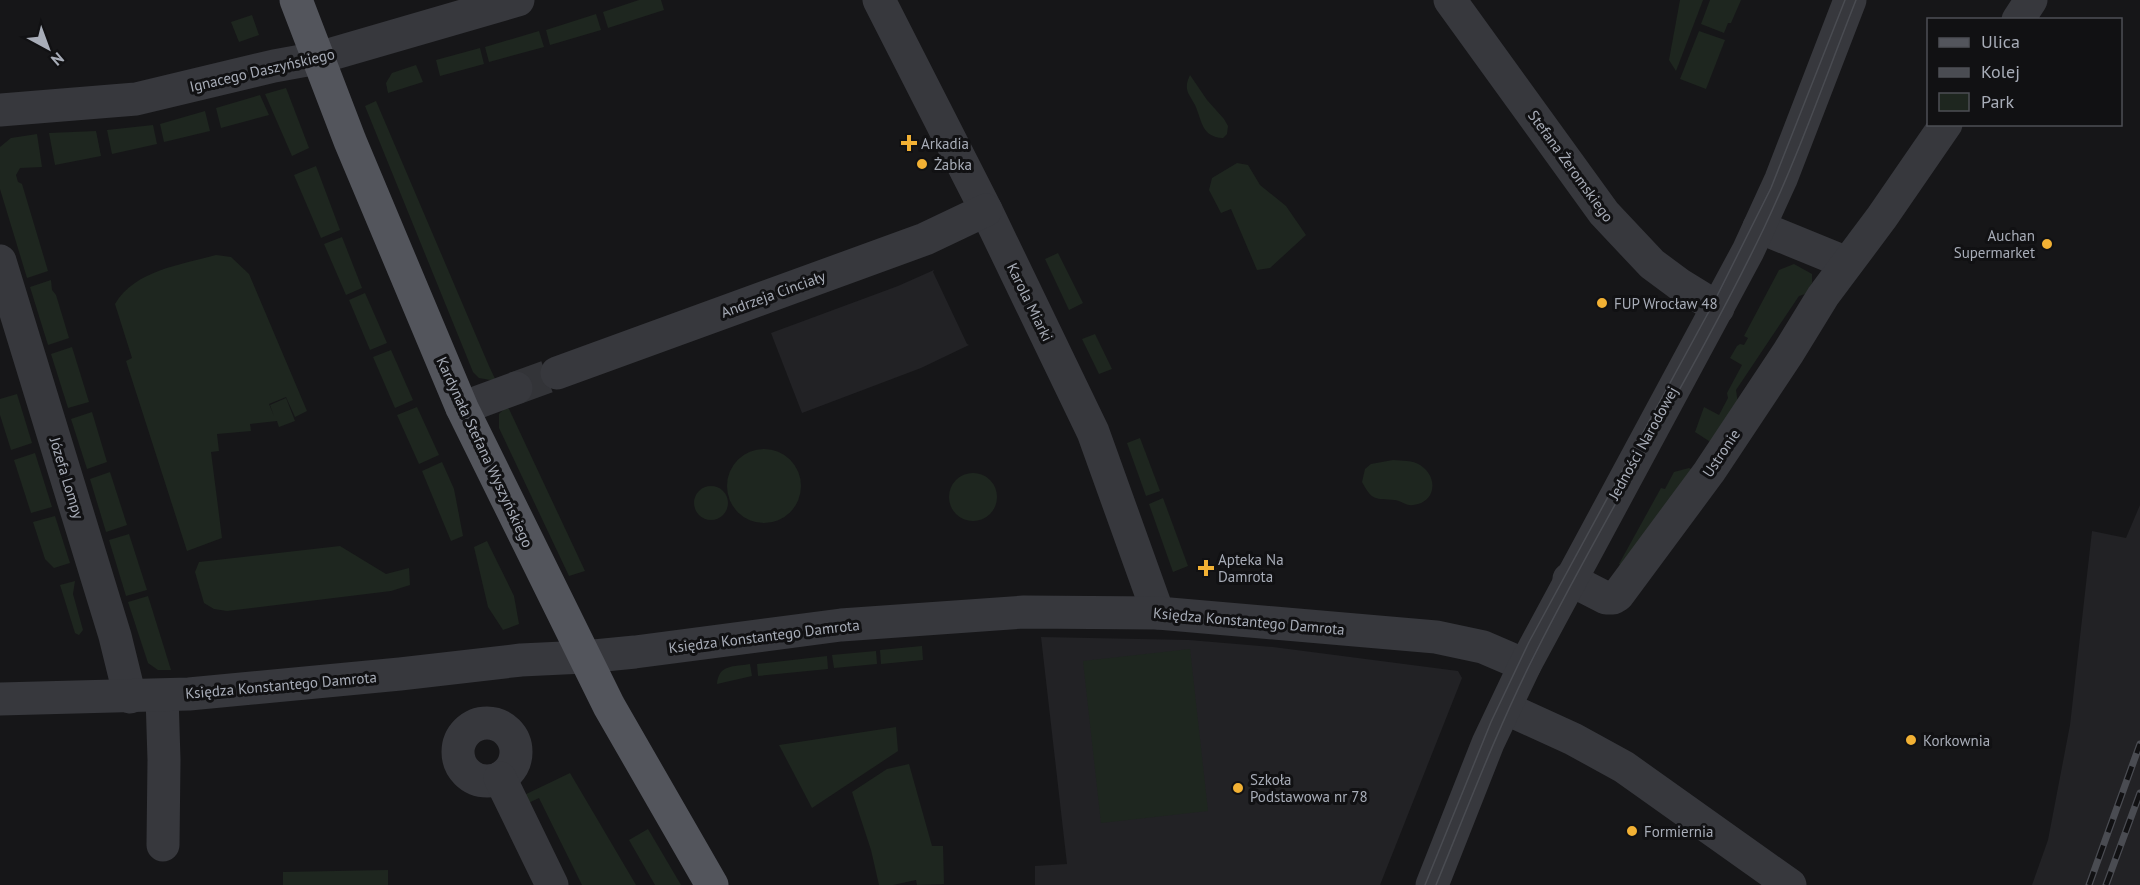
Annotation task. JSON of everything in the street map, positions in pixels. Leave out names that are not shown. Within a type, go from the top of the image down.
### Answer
[{"type":"main road","name":"Kardynała Stefana Wyszyńskiego","points":[[296,0],[350,141],[462,408],[609,706],[712,885]]},
{"type":"street","name":"Ignacego Daszyńskiego","points":[[0,110],[136,99],[274,66],[318,58],[518,0]]},
{"type":"street","name":"Karola Miarki","points":[[879,0],[986,210],[1093,432],[1158,613]]},
{"type":"street","name":"Stefana Żeromskiego","points":[[1450,0],[1604,213],[1652,264],[1718,308]]},
{"type":"street","name":"Jedności Narodowej","points":[[1432,885],[1488,743],[1525,665],[1569,579],[1718,308],[1759,227],[1781,179],[1850,0]]},
{"type":"street","points":[[2019,18],[2031,0]]},
{"type":"street","name":"Ustronie","points":[[1569,579],[1606,598],[1618,595],[1709,472],[1823,296],[1945,126]]},
{"type":"street","name":"Andrzeja Cinciały","points":[[557,373],[925,239],[986,210]]},
{"type":"street","points":[[1759,227],[1848,263]]},
{"type":"street","name":"Józefa Lompy","points":[[0,261],[115,636],[146,697],[164,760],[163,845]]},
{"type":"street","points":[[462,408],[516,388]]},
{"type":"street","name":"Księdza Konstantego Damrota","points":[[0,699],[146,697],[400,674],[521,660],[584,657],[841,626],[1024,612],[1158,613],[1444,638],[1490,649],[1525,665]]},
{"type":"street","points":[[1505,708],[1573,739],[1624,767],[1790,885]]},
{"type":"street","points":[[500,778],[552,885]]},
{"type":"shaded area","points":[[934,270],[969,345],[921,368],[802,413],[771,333],[898,286]]},
{"type":"shaded area","points":[[2140,505],[2140,885],[2032,885],[2048,840],[2070,725],[2092,531],[2126,538]]},
{"type":"shaded area","name":"Szkoła Podstawowa nr 78","points":[[1041,637],[1189,640],[1273,647],[1458,671],[1462,678],[1380,885],[1035,885],[1035,866],[1067,864]]},
{"type":"green space","points":[[639,0],[661,0],[664,10],[608,28],[603,12]]},
{"type":"green space","points":[[1680,0],[1703,0],[1676,71],[1669,60]]},
{"type":"green space","points":[[1710,0],[1741,0],[1724,33],[1701,24]]},
{"type":"green space","points":[[596,14],[601,30],[550,45],[546,30]]},
{"type":"green space","points":[[252,15],[259,35],[239,42],[231,22]]},
{"type":"green space","points":[[539,31],[544,47],[489,62],[485,47]]},
{"type":"green space","points":[[1699,31],[1725,40],[1706,89],[1680,79]]},
{"type":"green space","points":[[480,48],[484,64],[440,76],[436,60]]},
{"type":"green space","points":[[416,65],[423,82],[388,93],[386,83],[392,73]]},
{"type":"green space","points":[[1190,75],[1228,126],[1227,134],[1223,138],[1210,135],[1203,127],[1188,91],[1187,84]]},
{"type":"green space","points":[[286,88],[309,148],[292,156],[265,94]]},
{"type":"green space","points":[[260,95],[269,115],[221,128],[216,108]]},
{"type":"green space","points":[[376,101],[496,381],[479,378],[473,372],[365,106]]},
{"type":"green space","points":[[205,111],[210,131],[164,142],[160,124]]},
{"type":"green space","points":[[153,125],[157,144],[112,154],[107,130]]},
{"type":"green space","points":[[96,131],[101,156],[55,165],[49,133]]},
{"type":"green space","points":[[37,134],[42,167],[20,168],[16,175],[18,182],[22,184],[48,271],[27,278],[0,189],[0,147],[11,138]]},
{"type":"green space","points":[[1237,163],[1248,165],[1260,185],[1286,206],[1306,235],[1270,268],[1257,270],[1231,209],[1221,213],[1209,190],[1212,178]]},
{"type":"green space","points":[[316,166],[340,230],[321,238],[294,175]]},
{"type":"green space","points":[[342,237],[362,288],[346,295],[324,244]]},
{"type":"green space","points":[[1058,253],[1083,303],[1069,310],[1045,259]]},
{"type":"green space","points":[[216,255],[231,257],[249,274],[307,411],[295,417],[286,397],[269,404],[274,416],[270,405],[286,398],[295,421],[279,427],[277,421],[250,424],[251,431],[217,434],[219,451],[211,452],[222,538],[187,551],[126,361],[132,358],[115,304],[134,283],[147,276],[160,270]]},
{"type":"green space","points":[[1794,264],[1812,274],[1812,283],[1805,294],[1799,296],[1736,390],[1738,404],[1712,443],[1695,432],[1704,407],[1719,415],[1728,398],[1727,393],[1742,365],[1730,358],[1737,346],[1744,345],[1748,338],[1744,336],[1779,270]]},
{"type":"green space","points":[[51,280],[52,290],[56,295],[69,338],[48,345],[30,287]]},
{"type":"green space","points":[[365,293],[387,343],[370,350],[349,300]]},
{"type":"green space","points":[[1095,334],[1112,369],[1099,374],[1082,339]]},
{"type":"green space","points":[[72,347],[89,402],[68,408],[51,354]]},
{"type":"green space","points":[[391,350],[413,400],[395,408],[373,357]]},
{"type":"green space","points":[[17,394],[32,443],[11,450],[0,415],[0,399]]},
{"type":"green space","points":[[417,407],[439,455],[419,464],[397,415]]},
{"type":"green space","points":[[506,407],[509,409],[585,571],[569,576],[499,428],[499,414]]},
{"type":"green space","points":[[92,412],[107,462],[87,469],[71,419]]},
{"type":"green space","points":[[1140,438],[1160,491],[1146,496],[1127,443]]},
{"type":"green space","points":[[764,449],[785,455],[795,465],[801,486],[795,507],[785,517],[764,523],[743,517],[733,507],[727,486],[733,465],[743,455]]},
{"type":"green space","points":[[35,453],[52,507],[31,513],[14,460]]},
{"type":"green space","points":[[1393,460],[1414,462],[1426,470],[1432,482],[1432,489],[1426,500],[1411,505],[1395,500],[1375,498],[1369,493],[1362,482],[1365,469],[1371,464]]},
{"type":"green space","points":[[442,462],[454,489],[463,536],[451,541],[422,471]]},
{"type":"green space","points":[[1689,468],[1693,470],[1623,567],[1619,564],[1661,488],[1665,489],[1674,472]]},
{"type":"green space","points":[[110,472],[127,525],[106,532],[90,479]]},
{"type":"green space","points":[[973,473],[990,480],[997,497],[990,514],[973,521],[956,514],[949,497],[956,480]]},
{"type":"green space","points":[[711,486],[723,491],[728,503],[723,515],[711,520],[699,515],[694,503],[699,491]]},
{"type":"green space","points":[[1163,498],[1188,566],[1173,572],[1149,504]]},
{"type":"green space","points":[[55,516],[70,563],[54,568],[45,559],[33,522]]},
{"type":"green space","points":[[129,534],[147,590],[126,596],[109,540]]},
{"type":"green space","points":[[487,541],[514,596],[519,624],[503,630],[488,607],[474,547]]},
{"type":"green space","points":[[340,546],[386,574],[409,568],[410,585],[391,591],[227,611],[214,609],[204,603],[195,572],[199,562]]},
{"type":"green space","points":[[75,581],[73,594],[83,630],[79,635],[75,633],[60,585]]},
{"type":"green space","points":[[148,596],[171,670],[158,670],[148,663],[128,602]]},
{"type":"green space","points":[[922,646],[923,660],[881,664],[880,650]]},
{"type":"green space","points":[[1190,649],[1208,811],[1101,823],[1083,661]]},
{"type":"green space","points":[[876,651],[877,664],[834,668],[832,655]]},
{"type":"green space","points":[[827,656],[828,669],[758,676],[757,664]]},
{"type":"green space","points":[[750,664],[752,676],[717,684],[724,670],[733,666]]},
{"type":"green space","points":[[896,727],[898,751],[812,808],[779,745]]},
{"type":"green space","points":[[909,764],[932,846],[943,846],[944,884],[917,885],[916,880],[893,885],[879,885],[871,850],[852,792],[887,769]]},
{"type":"green space","points":[[570,773],[636,885],[582,885],[539,798],[524,805],[520,797]]},
{"type":"green space","points":[[648,829],[681,885],[655,885],[629,840]]},
{"type":"green space","points":[[388,870],[388,885],[283,885],[283,872]]},
{"type":"tunnel","points":[[516,388],[557,373]]},
{"type":"tram line","points":[[1425,885],[1491,722],[1529,642],[1713,304],[1771,188],[1845,0]]},
{"type":"tram line","points":[[1436,885],[1495,739],[1521,682],[1591,547],[1709,336],[1764,228],[1801,143],[1856,0]]},
{"type":"railway","points":[[2089,885],[2140,744]]},
{"type":"railway","points":[[2106,885],[2140,793]]},
{"type":"place","name":"Arkadia","points":[[909,143]]},
{"type":"place","name":"Żabka","points":[[922,164]]},
{"type":"place","name":"Auchan Supermarket","points":[[2047,244]]},
{"type":"place","name":"FUP Wrocław 48","points":[[1602,303]]},
{"type":"place","name":"Apteka Na Damrota","points":[[1206,568]]},
{"type":"place","name":"Korkownia","points":[[1911,740]]},
{"type":"place","name":"Szkoła Podstawowa nr 78","points":[[1238,788]]},
{"type":"place","name":"Formiernia","points":[[1632,831]]}]
